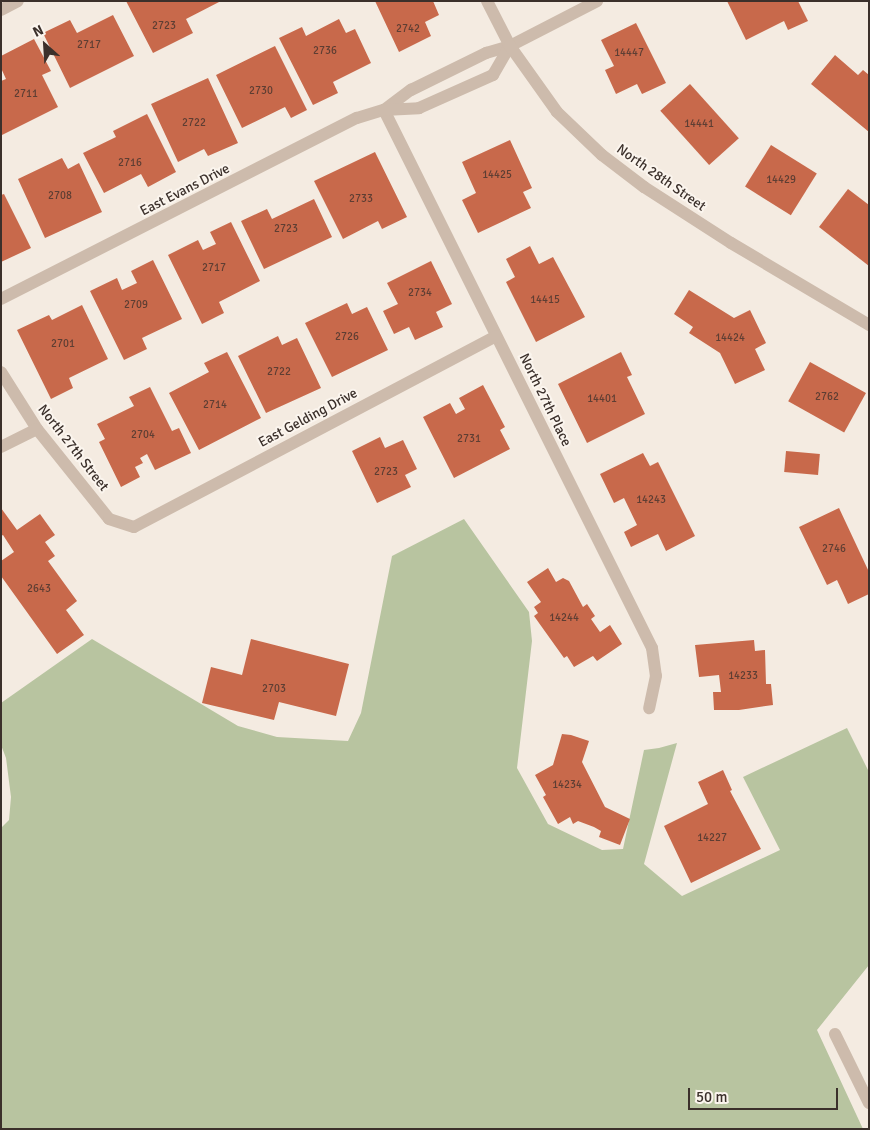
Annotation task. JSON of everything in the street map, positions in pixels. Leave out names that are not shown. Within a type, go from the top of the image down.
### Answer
[{"type":"street","points":[[1,10],[18,1]]},
{"type":"street","name":"North 28th Street","points":[[488,1],[510,46],[557,112],[602,154],[644,187],[723,238],[869,325]]},
{"type":"street","name":"East Evans Drive","points":[[384,110],[411,90],[486,53],[510,46],[597,1]]},
{"type":"street","name":"East Evans Drive","points":[[1,299],[356,118],[384,110],[419,108],[493,75],[510,46]]},
{"type":"street","name":"North 27th Place","points":[[384,110],[652,648],[656,676],[649,708]]},
{"type":"street","name":"East Gelding Drive","points":[[134,527],[496,336]]},
{"type":"street","name":"North 27th Street","points":[[1,372],[37,429],[109,519],[134,527]]},
{"type":"street","points":[[1,447],[37,429]]},
{"type":"street","points":[[835,1034],[869,1102]]},
{"type":"green space","points":[[464,519],[529,612],[532,641],[517,768],[548,824],[602,850],[623,849],[644,750],[677,743],[644,864],[682,896],[780,850],[743,777],[847,728],[869,772],[869,965],[817,1030],[863,1129],[1,1129],[1,828],[9,820],[11,797],[6,758],[1,745],[1,703],[92,639],[238,726],[277,737],[348,741],[361,713],[392,556]]},
{"type":"building","points":[[126,1],[221,1],[186,19],[193,33],[153,53]]},
{"type":"building","points":[[375,1],[433,1],[439,15],[425,22],[431,36],[399,52]]},
{"type":"building","points":[[727,1],[798,1],[808,21],[788,30],[784,21],[746,40]]},
{"type":"building","points":[[113,15],[134,56],[70,88],[43,33],[70,20],[77,33]]},
{"type":"building","points":[[339,19],[346,33],[355,29],[371,63],[333,82],[338,93],[313,105],[279,38],[302,27],[306,36]]},
{"type":"building","points":[[636,23],[666,83],[642,94],[637,84],[616,94],[605,70],[614,66],[601,40]]},
{"type":"building","points":[[34,39],[51,71],[42,75],[58,107],[2,135],[1,81],[6,79],[1,68],[1,56]]},
{"type":"building","points":[[275,46],[307,110],[291,118],[285,107],[242,128],[216,75]]},
{"type":"building","points":[[835,55],[858,75],[863,70],[869,75],[869,132],[811,84]]},
{"type":"building","points":[[208,78],[238,143],[208,156],[204,149],[178,162],[151,104]]},
{"type":"building","points":[[690,84],[739,138],[709,165],[660,111]]},
{"type":"building","points":[[147,114],[176,172],[148,187],[141,174],[104,193],[83,153],[116,137],[113,131]]},
{"type":"building","points":[[510,140],[532,188],[523,192],[531,208],[478,233],[462,200],[476,193],[462,162]]},
{"type":"building","points":[[771,145],[817,174],[791,215],[745,187]]},
{"type":"building","points":[[375,152],[407,217],[382,229],[378,221],[343,239],[314,181]]},
{"type":"building","points":[[62,158],[68,169],[79,163],[102,212],[45,238],[18,179]]},
{"type":"building","points":[[848,189],[869,205],[869,266],[819,227]]},
{"type":"building","points":[[4,194],[31,248],[1,262],[1,195]]},
{"type":"building","points":[[314,199],[332,237],[264,269],[241,221],[267,209],[272,219]]},
{"type":"building","points":[[231,222],[260,281],[219,302],[224,313],[202,324],[168,255],[198,240],[203,250],[216,244],[210,232]]},
{"type":"building","points":[[530,246],[539,264],[553,257],[585,317],[536,342],[506,282],[515,277],[506,259]]},
{"type":"building","points":[[153,260],[182,319],[142,338],[147,349],[124,360],[90,291],[117,278],[122,290],[137,283],[131,271]]},
{"type":"building","points":[[431,261],[452,304],[436,312],[443,327],[415,340],[409,327],[394,334],[383,311],[398,304],[387,283]]},
{"type":"building","points":[[689,290],[734,318],[750,310],[766,343],[755,349],[765,370],[735,384],[720,353],[689,333],[693,327],[674,314]]},
{"type":"building","points":[[347,303],[352,314],[367,307],[388,350],[332,377],[305,323]]},
{"type":"building","points":[[82,305],[108,359],[69,378],[73,388],[51,399],[17,330],[49,315],[52,320]]},
{"type":"building","points":[[278,336],[282,345],[297,338],[321,388],[266,413],[238,356]]},
{"type":"building","points":[[227,352],[261,418],[199,450],[169,393],[209,372],[204,363]]},
{"type":"building","points":[[621,352],[632,375],[627,377],[645,414],[587,443],[558,384]]},
{"type":"building","points":[[810,362],[866,393],[844,432],[788,401]]},
{"type":"building","points":[[483,385],[505,427],[500,430],[510,449],[454,478],[423,417],[450,403],[456,414],[465,409],[459,398]]},
{"type":"building","points":[[150,387],[172,431],[179,428],[191,453],[155,470],[147,454],[140,458],[143,463],[135,467],[140,477],[121,487],[99,442],[105,439],[97,424],[134,406],[129,397]]},
{"type":"building","points":[[380,437],[385,448],[403,440],[417,469],[405,475],[411,487],[377,503],[352,451]]},
{"type":"building","points":[[786,451],[820,454],[818,475],[784,472]]},
{"type":"building","points":[[643,453],[650,466],[658,462],[695,536],[666,551],[658,534],[631,547],[624,532],[637,525],[624,498],[614,503],[600,474]]},
{"type":"building","points":[[1,508],[17,530],[40,514],[55,535],[45,542],[55,556],[48,561],[77,601],[66,610],[84,635],[57,654],[1,576],[1,561],[14,552],[3,535],[1,536]]},
{"type":"building","points":[[839,508],[869,572],[869,594],[848,604],[837,580],[827,585],[799,527]]},
{"type":"building","points":[[548,568],[556,582],[563,578],[569,581],[583,607],[587,604],[595,616],[591,619],[600,632],[610,625],[622,644],[597,661],[593,656],[574,667],[567,656],[564,658],[534,616],[538,613],[534,607],[541,602],[527,582]]},
{"type":"building","points":[[251,639],[349,664],[336,716],[279,702],[274,720],[202,703],[211,667],[242,675]]},
{"type":"building","points":[[754,640],[755,651],[765,650],[766,684],[771,684],[773,705],[739,710],[714,710],[713,692],[721,692],[719,675],[699,677],[695,645]]},
{"type":"building","points":[[562,734],[589,741],[582,762],[605,807],[630,819],[620,845],[599,837],[601,831],[594,827],[578,821],[573,824],[570,817],[558,824],[543,797],[546,795],[535,775],[553,765]]},
{"type":"building","points":[[723,770],[732,790],[730,791],[761,849],[691,883],[664,826],[708,804],[698,782]]}]
